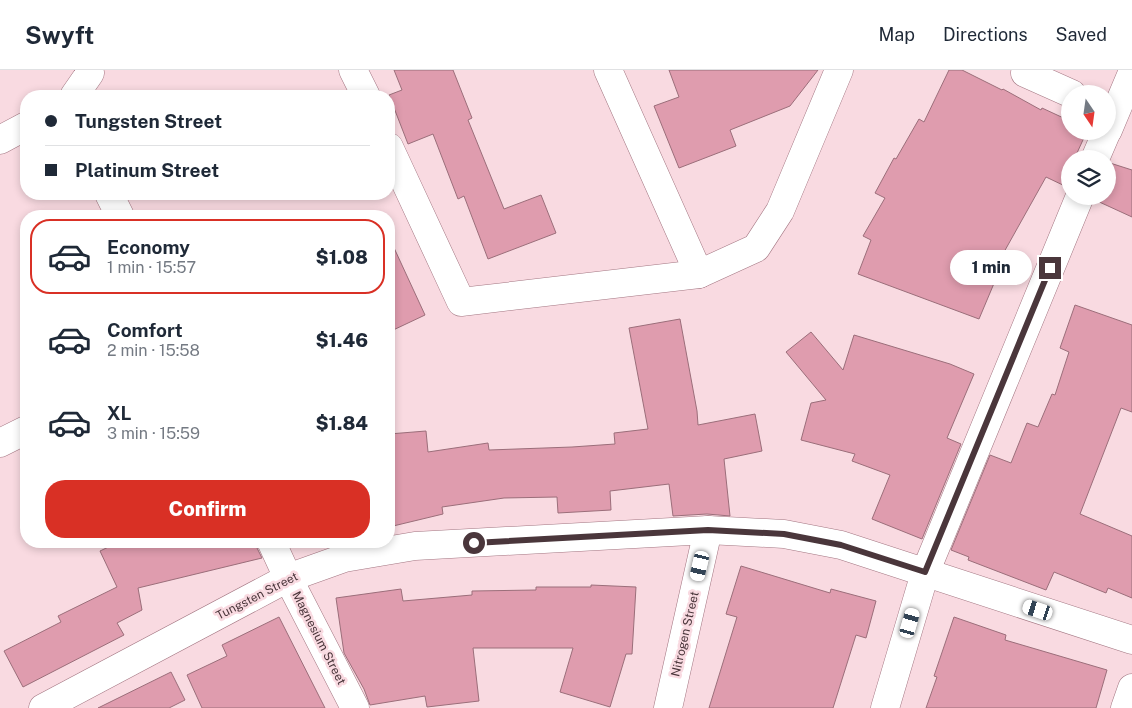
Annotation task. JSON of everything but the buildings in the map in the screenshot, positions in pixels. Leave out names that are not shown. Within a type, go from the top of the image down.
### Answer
[{"type":"street","points":[[78,90],[90,73],[89,70]]},
{"type":"street","points":[[353,70],[363,90]]},
{"type":"street","points":[[608,70],[699,274]]},
{"type":"street","points":[[395,159],[461,302],[699,274],[756,248],[780,211],[839,70]]},
{"type":"street","points":[[1025,73],[1061,89]]},
{"type":"street","points":[[1116,106],[1132,73]]},
{"type":"street","points":[[0,140],[20,129]]},
{"type":"street","points":[[885,708],[925,572],[1076,205]]},
{"type":"street","points":[[0,443],[20,433]]},
{"type":"street","name":"Tungsten Street","points":[[43,708],[288,578],[344,558],[415,546],[708,530],[784,534],[841,545],[1132,640]]},
{"type":"street","name":"Nitrogen Street","points":[[668,708],[708,530]]},
{"type":"street","name":"Magnesium Street","points":[[274,548],[355,708]]},
{"type":"street","points":[[1125,708],[1132,688]]},
{"type":"route","points":[[474,543],[708,530],[784,534],[841,545],[925,572],[1050,268]]}]
